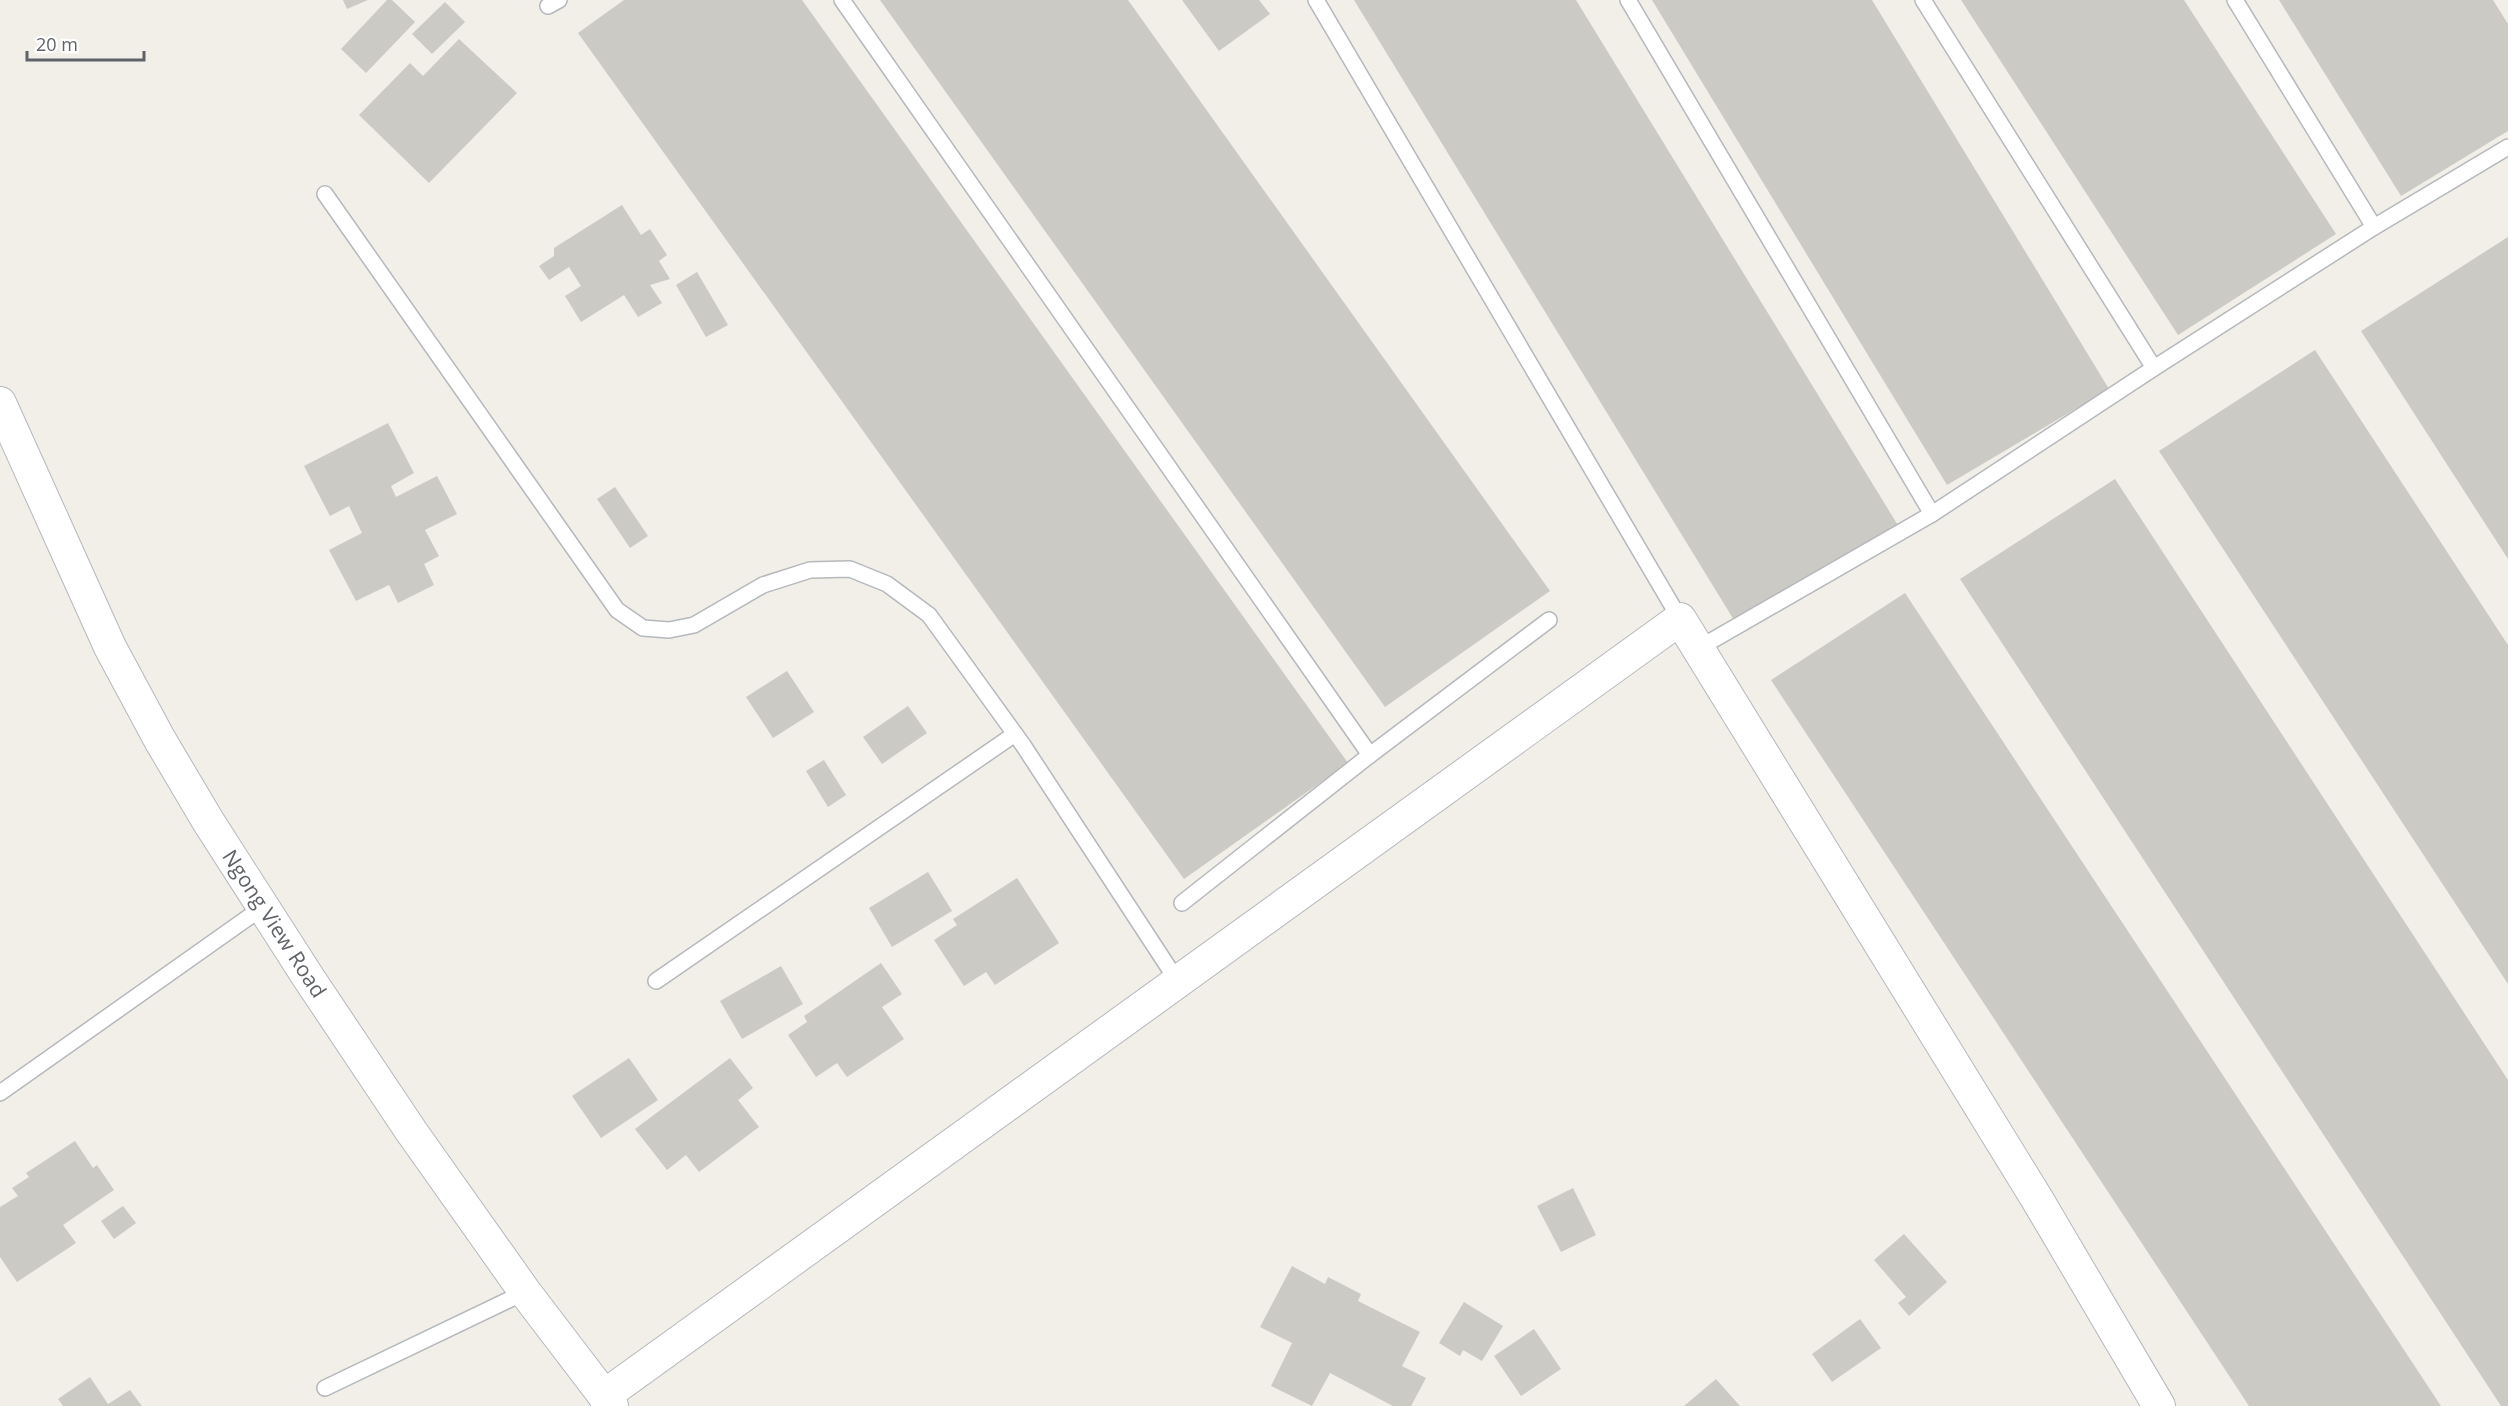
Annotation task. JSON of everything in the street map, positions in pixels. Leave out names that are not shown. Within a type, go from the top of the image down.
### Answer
[{"type":"street","name":"Ngong View Road","points":[[0,403],[110,647],[172,760],[262,907],[411,1131],[525,1292],[608,1401]]},
{"type":"street","points":[[608,1401],[1178,982],[1680,619],[2037,1199],[2159,1406]]},
{"type":"lane","points":[[842,0],[1370,755]]},
{"type":"lane","points":[[1316,0],[1680,619]]},
{"type":"lane","points":[[1628,0],[1932,514]]},
{"type":"lane","points":[[1923,0],[2154,368]]},
{"type":"lane","points":[[2235,0],[2374,227]]},
{"type":"lane","points":[[1699,648],[1932,514],[2374,227],[2508,147]]},
{"type":"lane","points":[[325,194],[617,610],[643,628],[669,630],[694,625],[764,585],[810,570],[850,569],[887,584],[929,615],[1015,734],[1178,982]]},
{"type":"lane","points":[[1182,903],[1370,755],[1549,620]]},
{"type":"lane","points":[[656,981],[1015,734]]},
{"type":"lane","points":[[0,1093],[262,907]]},
{"type":"lane","points":[[325,1388],[525,1292]]},
{"type":"building","points":[[343,0],[368,0],[347,9]]},
{"type":"building","points":[[387,0],[392,0],[415,22],[366,73],[341,49]]},
{"type":"building","points":[[624,0],[802,0],[1348,763],[1184,879],[578,33]]},
{"type":"building","points":[[880,0],[1128,0],[1550,591],[1385,707]]},
{"type":"building","points":[[1182,0],[1259,0],[1270,14],[1219,51]]},
{"type":"building","points":[[1354,0],[1576,0],[1899,527],[1737,625]]},
{"type":"building","points":[[1652,0],[1872,0],[2109,389],[1947,485]]},
{"type":"building","points":[[1961,0],[2184,0],[2336,234],[2178,335]]},
{"type":"building","points":[[2279,0],[2493,0],[2508,24],[2508,131],[2401,196]]},
{"type":"building","points":[[445,2],[465,22],[432,54],[412,34]]},
{"type":"building","points":[[459,39],[517,93],[429,183],[359,115],[410,63],[423,76]]},
{"type":"building","points":[[622,205],[641,235],[650,229],[667,255],[659,261],[670,279],[650,285],[662,303],[638,317],[624,295],[581,322],[565,296],[581,286],[569,267],[549,280],[539,266],[554,256],[554,248]]},
{"type":"building","points":[[2508,237],[2508,559],[2361,331]]},
{"type":"building","points":[[697,272],[728,325],[706,337],[676,285]]},
{"type":"building","points":[[2315,350],[2508,645],[2508,984],[2159,451]]},
{"type":"building","points":[[388,423],[414,473],[391,486],[396,497],[437,476],[457,514],[425,530],[439,556],[424,564],[434,585],[398,603],[389,585],[356,601],[329,550],[362,533],[349,506],[330,516],[304,466]]},
{"type":"building","points":[[2115,479],[2508,1080],[2508,1406],[2501,1406],[1960,579]]},
{"type":"building","points":[[615,487],[648,536],[630,548],[597,499]]},
{"type":"building","points":[[1905,593],[2441,1406],[2249,1406],[1771,680]]},
{"type":"building","points":[[787,671],[814,712],[773,738],[746,697]]},
{"type":"building","points":[[908,706],[927,733],[882,764],[863,737]]},
{"type":"building","points":[[824,760],[846,795],[828,807],[806,771]]},
{"type":"building","points":[[928,872],[952,911],[892,947],[869,908]]},
{"type":"building","points":[[1017,878],[1059,943],[995,985],[986,972],[964,986],[934,940],[957,925],[953,919]]},
{"type":"building","points":[[881,963],[902,994],[882,1007],[904,1039],[847,1077],[837,1063],[816,1077],[788,1035],[807,1022],[804,1016]]},
{"type":"building","points":[[781,966],[803,1004],[742,1039],[720,1001]]},
{"type":"building","points":[[629,1058],[658,1100],[601,1138],[572,1096]]},
{"type":"building","points":[[730,1058],[753,1088],[738,1100],[759,1127],[699,1172],[686,1155],[667,1170],[635,1129]]},
{"type":"building","points":[[75,1141],[93,1168],[97,1165],[114,1190],[63,1225],[76,1243],[17,1282],[0,1257],[0,1207],[18,1196],[12,1188],[29,1177],[26,1173]]},
{"type":"building","points":[[1573,1188],[1596,1235],[1561,1252],[1537,1206]]},
{"type":"building","points":[[123,1206],[136,1223],[114,1239],[101,1221]]},
{"type":"building","points":[[1904,1234],[1947,1282],[1909,1316],[1898,1303],[1906,1297],[1874,1260]]},
{"type":"building","points":[[1292,1266],[1325,1284],[1328,1277],[1361,1294],[1358,1301],[1420,1332],[1402,1366],[1426,1378],[1411,1406],[1393,1406],[1330,1373],[1312,1406],[1271,1386],[1292,1343],[1260,1327]]},
{"type":"building","points":[[1464,1302],[1503,1326],[1482,1361],[1463,1350],[1460,1356],[1439,1343]]},
{"type":"building","points":[[1860,1319],[1881,1348],[1832,1382],[1812,1354]]},
{"type":"building","points":[[1534,1329],[1561,1369],[1521,1396],[1494,1356]]},
{"type":"building","points":[[90,1377],[108,1404],[130,1390],[142,1406],[63,1406],[58,1399]]},
{"type":"building","points":[[1716,1379],[1740,1406],[1684,1406]]}]
